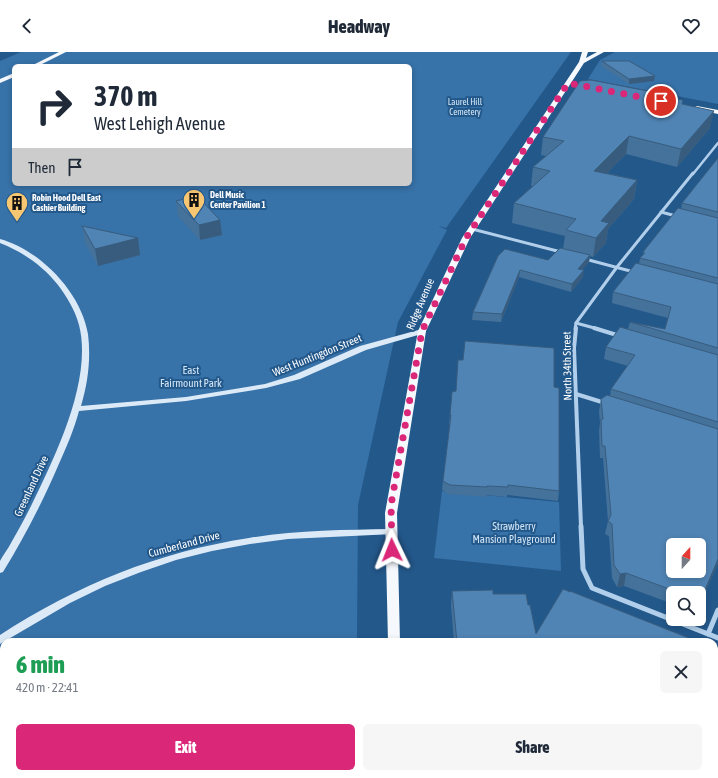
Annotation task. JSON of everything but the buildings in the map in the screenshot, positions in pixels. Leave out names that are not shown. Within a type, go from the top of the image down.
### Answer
[{"type":"main road","points":[[38,64],[63,52]]},
{"type":"main road","name":"Ridge Avenue","points":[[394,638],[391,505],[422,331],[455,260],[472,229],[570,84],[582,62],[585,52]]},
{"type":"main road","name":"Ridge Avenue","points":[[582,62],[601,52]]},
{"type":"main road","points":[[0,81],[12,76]]},
{"type":"main road","points":[[688,106],[718,112]]},
{"type":"street","name":"North 34th Street","points":[[708,634],[592,588],[583,569],[574,348],[576,323],[617,267],[718,143]]},
{"type":"street","points":[[661,212],[682,217]]},
{"type":"street","points":[[472,229],[563,253]]},
{"type":"street","name":"Greenland Drive","points":[[0,241],[32,256],[52,274],[68,294],[77,310],[84,334],[84,364],[77,409],[70,429],[33,513],[0,570]]},
{"type":"street","points":[[579,257],[638,273]]},
{"type":"street","points":[[576,323],[628,338]]},
{"type":"street","name":"West Huntingdon Street","points":[[77,409],[129,406],[186,399],[266,386],[297,377],[363,348],[422,331]]},
{"type":"street","points":[[576,394],[613,406]]},
{"type":"street","name":"Cumberland Drive","points":[[3,638],[49,609],[80,593],[139,568],[170,558],[201,550],[260,539],[314,534],[391,532]]},
{"type":"street","points":[[718,610],[708,634],[718,638]]},
{"type":"green space","name":"East Fairmount Park","points":[[21,52],[571,52],[446,228],[438,226],[447,230],[398,322],[358,505],[357,638],[0,638],[0,61]]},
{"type":"green space","points":[[615,52],[718,52],[718,104],[588,79],[600,60]]},
{"type":"green space","name":"Strawberry Mansion Playground","points":[[442,491],[559,502],[561,571],[434,558]]},
{"type":"place","name":"Dell Music Center Pavilion 1","points":[[194,220]]},
{"type":"place","name":"Robin Hood Dell East Cashier Building","points":[[17,222]]},
{"type":"route","points":[[392,550],[391,505],[422,331],[466,238],[568,83],[661,101]]},
{"type":"park label","name":"Laurel Hill Cemetery","points":[[465,108]]}]
